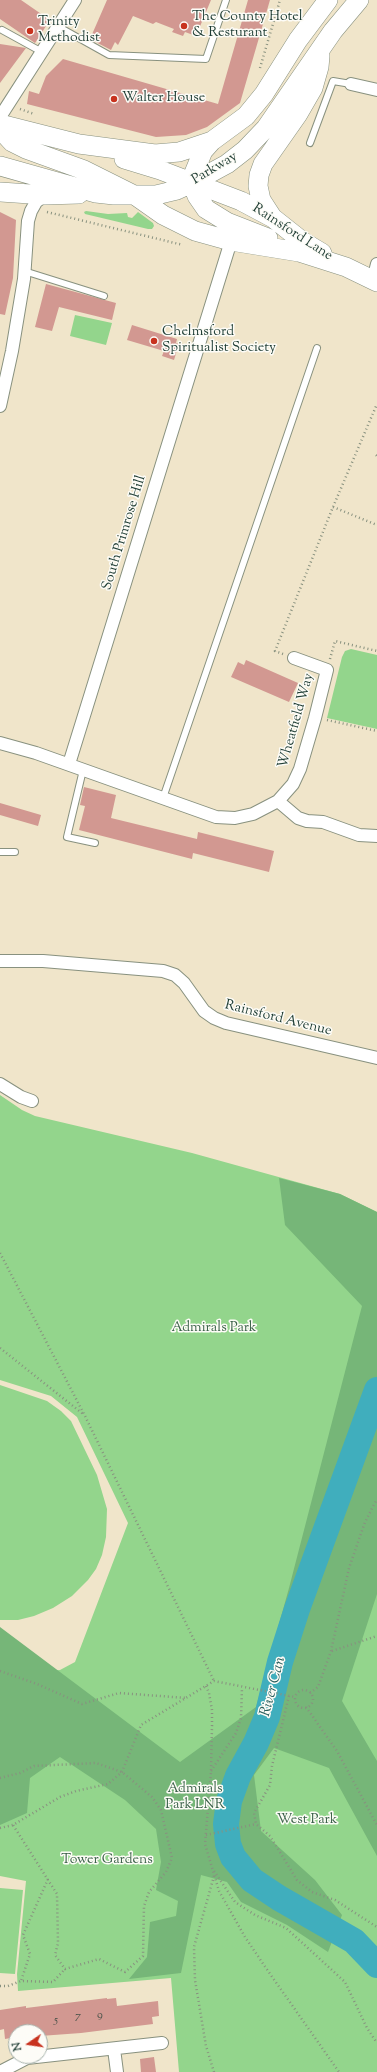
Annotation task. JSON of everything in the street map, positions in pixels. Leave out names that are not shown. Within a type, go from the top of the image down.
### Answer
[{"type":"main road","name":"Parkway","points":[[0,127],[36,124],[79,144],[155,154],[179,152],[212,141],[246,116],[264,94],[298,40],[328,0]]},
{"type":"main road","name":"Parkway","points":[[0,166],[96,193],[136,196],[163,193],[192,183],[227,164],[245,150],[266,128],[290,96],[320,49],[360,0]]},
{"type":"main road","points":[[272,218],[261,200],[258,186],[259,175],[263,164],[298,114],[313,88],[319,67],[320,49]]},
{"type":"main road","name":"Rainsford Lane","points":[[0,127],[12,142],[26,149],[84,170],[136,196],[178,223],[212,237],[299,252],[376,275]]},
{"type":"main road","points":[[212,141],[197,161],[192,183],[197,196],[206,209],[227,222],[299,252]]},
{"type":"main road","name":"Rainsford Lane","points":[[79,144],[160,170],[241,201],[272,218],[302,241],[346,267]]},
{"type":"main road","points":[[0,192],[46,195],[96,193]]},
{"type":"street","points":[[0,127],[9,103],[75,0]]},
{"type":"street","points":[[352,84],[377,90]]},
{"type":"street","points":[[0,406],[12,351],[24,271],[28,220],[36,202],[46,195]]},
{"type":"street","name":"South Primrose Hill","points":[[69,764],[232,241]]},
{"type":"street","name":"Wheatfield Way","points":[[69,764],[216,817],[235,818],[253,814],[278,801],[293,784],[300,769],[315,718],[327,670],[294,658]]},
{"type":"street","points":[[0,743],[69,764]]},
{"type":"street","points":[[278,801],[298,818],[307,821],[323,822],[359,835],[377,836]]},
{"type":"street","name":"Rainsford Avenue","points":[[0,961],[43,961],[163,971],[175,975],[184,983],[204,1011],[220,1021],[377,1058]]},
{"type":"street","points":[[0,1084],[21,1097],[32,1101]]},
{"type":"street","points":[[0,2072],[27,2058],[162,2043]]},
{"type":"street","points":[[114,2049],[117,2072]]},
{"type":"lane","points":[[59,27],[110,55],[206,59],[226,0]]},
{"type":"lane","points":[[2,30],[42,52]]},
{"type":"lane","points":[[310,143],[333,81],[352,84]]},
{"type":"lane","points":[[24,271],[104,296]]},
{"type":"lane","points":[[163,798],[317,348]]},
{"type":"lane","points":[[83,770],[67,837],[96,844]]},
{"type":"lane","points":[[0,852],[14,852]]},
{"type":"path","points":[[259,71],[280,0]]},
{"type":"path","points":[[9,103],[36,124]]},
{"type":"path","points":[[32,209],[188,246]]},
{"type":"path","name":"Wheatfield Way","points":[[294,658],[275,651],[333,507],[377,404]]},
{"type":"path","points":[[333,507],[377,525]]},
{"type":"path","points":[[327,670],[335,641],[377,650]]},
{"type":"path","points":[[315,718],[377,732]]},
{"type":"path","points":[[0,1253],[85,1416],[214,1681]]},
{"type":"path","points":[[0,1348],[85,1416]]},
{"type":"path","points":[[310,1693],[318,1687],[331,1652],[349,1568],[365,1522],[377,1500]]},
{"type":"path","points":[[331,1652],[377,1636]]},
{"type":"path","points":[[0,1671],[37,1684],[82,1704],[119,1693],[187,1698]]},
{"type":"path","points":[[0,1828],[13,1825],[60,1797],[76,1791],[108,1784],[122,1772],[141,1725],[214,1681],[242,1688],[289,1696],[295,1696],[298,1692],[303,1690],[310,1693]]},
{"type":"path","points":[[206,1686],[209,1692],[212,1710],[211,1772],[205,1844],[219,1891],[245,1937],[339,2072]]},
{"type":"path","points":[[211,1772],[236,1733],[241,1718],[242,1688]]},
{"type":"path","points":[[306,1707],[312,1701],[310,1693]]},
{"type":"path","points":[[289,1696],[272,1766],[270,1785],[254,1812],[256,1824],[270,1836],[297,1880],[312,1892],[335,1900],[377,1927]]},
{"type":"path","points":[[295,1696],[296,1702],[299,1706],[306,1707],[337,1751],[377,1824]]},
{"type":"path","points":[[0,1778],[20,1773],[34,1766],[55,1764],[96,1763],[122,1772],[152,1797],[161,1810],[172,1858],[166,1872],[149,1892],[144,1906],[143,1956],[125,1972],[99,1959],[65,1970],[53,1982],[21,1981],[8,1986],[0,1986]]},
{"type":"path","points":[[206,1835],[256,1824]]},
{"type":"path","points":[[13,1825],[57,1894],[58,1943],[55,1955],[65,1970]]},
{"type":"path","points":[[212,1868],[235,1902],[255,1915],[286,1928],[345,1982],[367,2028],[377,2043]]},
{"type":"path","points":[[214,1875],[194,1947],[195,1980],[206,2046],[214,2072]]},
{"type":"path","points":[[21,1981],[30,1954],[23,1935],[48,1879]]},
{"type":"green space","points":[[84,212],[108,214],[127,213],[128,217],[132,218],[138,212],[153,223],[154,226],[152,229],[148,229],[85,214]]},
{"type":"green space","points":[[75,315],[112,323],[106,345],[70,336]]},
{"type":"green space","points":[[351,649],[377,655],[377,729],[327,718],[342,657],[345,651]]},
{"type":"green space","name":"Admirals Park LNR","points":[[0,1095],[22,1110],[35,1116],[192,1153],[340,1194],[377,1212],[377,2072],[179,2072],[171,1978],[18,1991],[17,1974],[26,1881],[0,1876],[0,1674],[60,1670],[75,1662],[128,1523],[77,1417],[51,1396],[0,1380]]},
{"type":"green space","points":[[279,1178],[340,1194],[377,1212],[377,1594],[342,1701],[377,1761],[377,1856],[329,1768],[274,1748],[254,1775],[261,1831],[315,1880],[342,1915],[328,1952],[287,1925],[241,1902],[227,1882],[201,1875],[181,1973],[129,1979],[147,1957],[150,1922],[176,1916],[178,1901],[156,1890],[161,1862],[156,1829],[125,1800],[60,1757],[30,1778],[27,1813],[0,1825],[0,1627],[180,1762],[256,1707],[289,1588],[362,1306],[285,1225]]},
{"type":"green space","points":[[0,1385],[47,1401],[61,1411],[71,1421],[97,1475],[107,1509],[106,1537],[102,1555],[96,1569],[88,1580],[72,1596],[53,1608],[34,1616],[18,1620],[0,1620]]},
{"type":"green space","points":[[0,1888],[23,1890],[15,1974],[0,1973]]},
{"type":"building","name":"Trinity Methodist","points":[[0,0],[21,0],[50,20],[35,43],[0,19]]},
{"type":"building","name":"The County Hotel & Resturant","points":[[107,0],[211,0],[196,36],[185,32],[183,36],[172,32],[174,29],[156,22],[153,24],[133,16],[118,45],[115,42],[111,50],[90,39]]},
{"type":"building","name":"Walter House","points":[[248,0],[270,0],[240,103],[207,127],[186,135],[156,137],[27,104],[29,91],[39,94],[46,76],[63,59],[218,104]]},
{"type":"building","points":[[0,44],[26,48],[0,83]]},
{"type":"building","points":[[0,212],[16,220],[13,278],[5,315],[0,314]]},
{"type":"building","points":[[46,284],[116,303],[112,320],[59,307],[52,331],[35,327]]},
{"type":"building","name":"Chelmsford Spiritualist Society","points":[[132,325],[177,339],[176,343],[179,344],[174,360],[162,356],[164,351],[127,340]]},
{"type":"building","points":[[246,660],[298,683],[289,702],[231,677],[238,662],[244,665]]},
{"type":"building","points":[[84,787],[116,795],[111,818],[197,839],[198,832],[274,851],[269,872],[193,853],[192,859],[79,830],[85,806],[80,805]]},
{"type":"building","points":[[0,803],[41,815],[38,826],[0,815]]},
{"type":"building","points":[[116,1998],[117,2006],[158,2001],[159,2016],[152,2017],[153,2024],[48,2035],[48,2024],[8,2024],[8,2038],[5,2039],[4,2029],[0,2030],[0,2010],[26,2006],[26,2008]]},
{"type":"building","points":[[154,2057],[156,2072],[141,2072],[140,2059]]},
{"type":"waterway","name":"River Can","points":[[377,1390],[297,1609],[280,1662],[267,1717],[256,1743],[238,1776],[229,1801],[226,1824],[228,1844],[233,1857],[252,1880],[279,1898],[354,1941],[377,1965]]},
{"type":"place","name":"The County Hotel & Resturant","points":[[184,26]]},
{"type":"place","name":"Trinity Methodist","points":[[30,31]]},
{"type":"place","name":"Walter House","points":[[114,99]]},
{"type":"place","name":"Chelmsford Spiritualist Society","points":[[154,341]]},
{"type":"park label","name":"Admirals Park","points":[[214,1329]]},
{"type":"park label","name":"West Park","points":[[307,1821]]},
{"type":"park label","name":"Tower Gardens","points":[[107,1861]]}]
